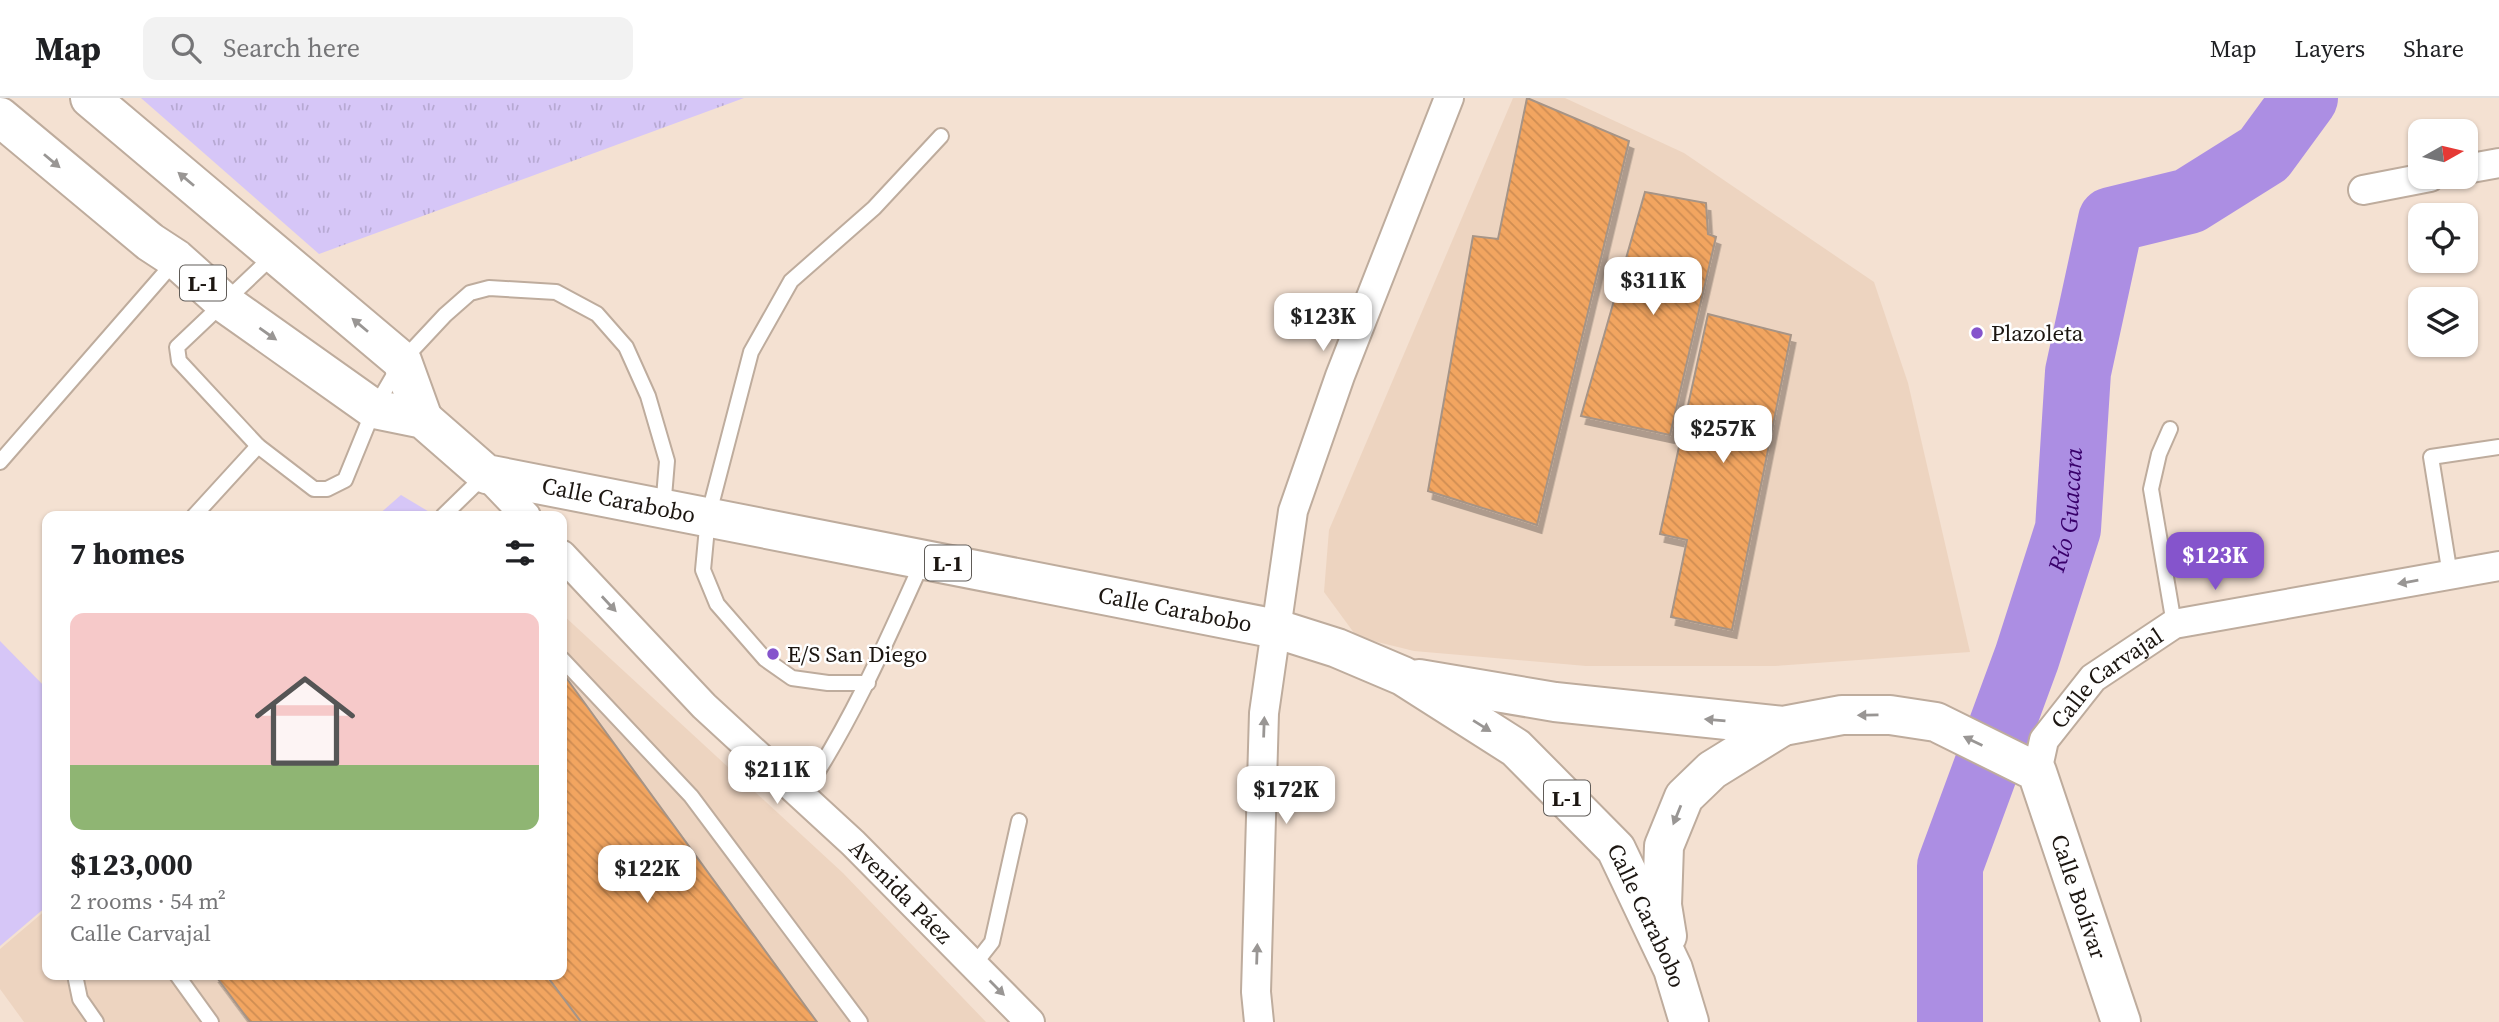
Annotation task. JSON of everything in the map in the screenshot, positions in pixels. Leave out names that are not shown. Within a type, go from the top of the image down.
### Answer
[{"type":"main road","points":[[90,98],[402,360]]},
{"type":"main road","name":"L-1","points":[[0,117],[150,242],[176,259],[226,304],[374,409],[423,419]]},
{"type":"main road","name":"L-1","points":[[402,360],[423,419],[486,474]]},
{"type":"main road","name":"Calle Carabobo","points":[[486,474],[1278,629],[1337,648],[1404,676],[1516,748],[1616,849],[1673,969],[1689,1022]]},
{"type":"main road","name":"L-1","points":[[1404,676],[1555,702],[1783,726],[1842,715],[1890,715],[1936,722],[2024,766]]},
{"type":"main road","name":"L-1","points":[[1673,969],[1662,905],[1664,846],[1684,797],[1712,770],[1783,726]]},
{"type":"main road","name":"Calle Bolívar","points":[[2024,766],[2121,1022]]},
{"type":"street","points":[[1259,1022],[1256,992],[1264,713],[1293,512],[1340,376],[1448,98]]},
{"type":"street","points":[[2478,167],[2499,163]]},
{"type":"street","points":[[2363,190],[2408,181]]},
{"type":"street","points":[[486,474],[521,511]]},
{"type":"street","name":"Avenida Páez","points":[[567,560],[704,706],[853,843],[1030,1022]]},
{"type":"street","name":"Calle Carvajal","points":[[2024,766],[2094,678],[2174,624],[2499,566]]},
{"type":"lane","points":[[868,683],[828,683],[792,678],[765,659],[716,604],[702,570],[708,517],[751,352],[791,281],[874,208],[941,136]]},
{"type":"lane","points":[[276,254],[226,304],[177,347],[179,361],[258,446],[314,489],[327,489],[345,480],[374,409],[402,360],[444,315],[470,293],[489,288],[556,292],[597,314],[626,347],[648,396],[667,461],[663,510]]},
{"type":"lane","points":[[0,462],[176,259]]},
{"type":"lane","points":[[2170,429],[2159,454],[2151,489],[2174,624]]},
{"type":"lane","points":[[199,511],[258,446]]},
{"type":"lane","points":[[2450,575],[2431,457],[2499,447]]},
{"type":"lane","points":[[448,511],[486,474]]},
{"type":"lane","points":[[802,796],[826,760],[868,683],[923,558]]},
{"type":"lane","points":[[567,664],[691,796],[860,1022]]},
{"type":"lane","points":[[974,965],[992,942],[1019,821]]},
{"type":"lane","points":[[76,980],[80,999],[96,1022]]},
{"type":"lane","points":[[181,980],[211,1022]]},
{"type":"shaded area","points":[[1513,98],[1565,98],[1684,153],[1874,282],[1908,383],[1970,652],[1775,666],[1586,666],[1414,651],[1357,637],[1324,592],[1329,530]]},
{"type":"shaded area","points":[[567,619],[843,873],[986,1022],[24,1022],[0,989],[0,949],[42,913],[42,980],[567,980]]},
{"type":"green space","points":[[141,98],[744,98],[319,254]]},
{"type":"green space","points":[[401,495],[428,511],[383,511]]},
{"type":"green space","points":[[0,641],[42,684],[42,910],[0,946]]},
{"type":"building","points":[[1527,98],[1629,141],[1537,525],[1428,491],[1473,236],[1498,239]]},
{"type":"building","points":[[1645,192],[1706,203],[1708,234],[1716,237],[1670,435],[1581,416]]},
{"type":"building","points":[[1708,314],[1791,335],[1732,630],[1671,617],[1687,540],[1660,534]]},
{"type":"building","points":[[567,679],[817,1022],[581,1022],[550,980],[567,980]]},
{"type":"building","points":[[219,980],[550,980],[581,1022],[250,1022]]},
{"type":"waterway","name":"Río Guacara","points":[[1950,1022],[1950,866],[2027,657],[2068,529],[2078,372],[2111,220],[2189,201],[2264,154],[2305,98]]},
{"type":"place","name":"Plazoleta","points":[[1977,333]]},
{"type":"place","name":"E/S San Diego","points":[[773,654]]}]
